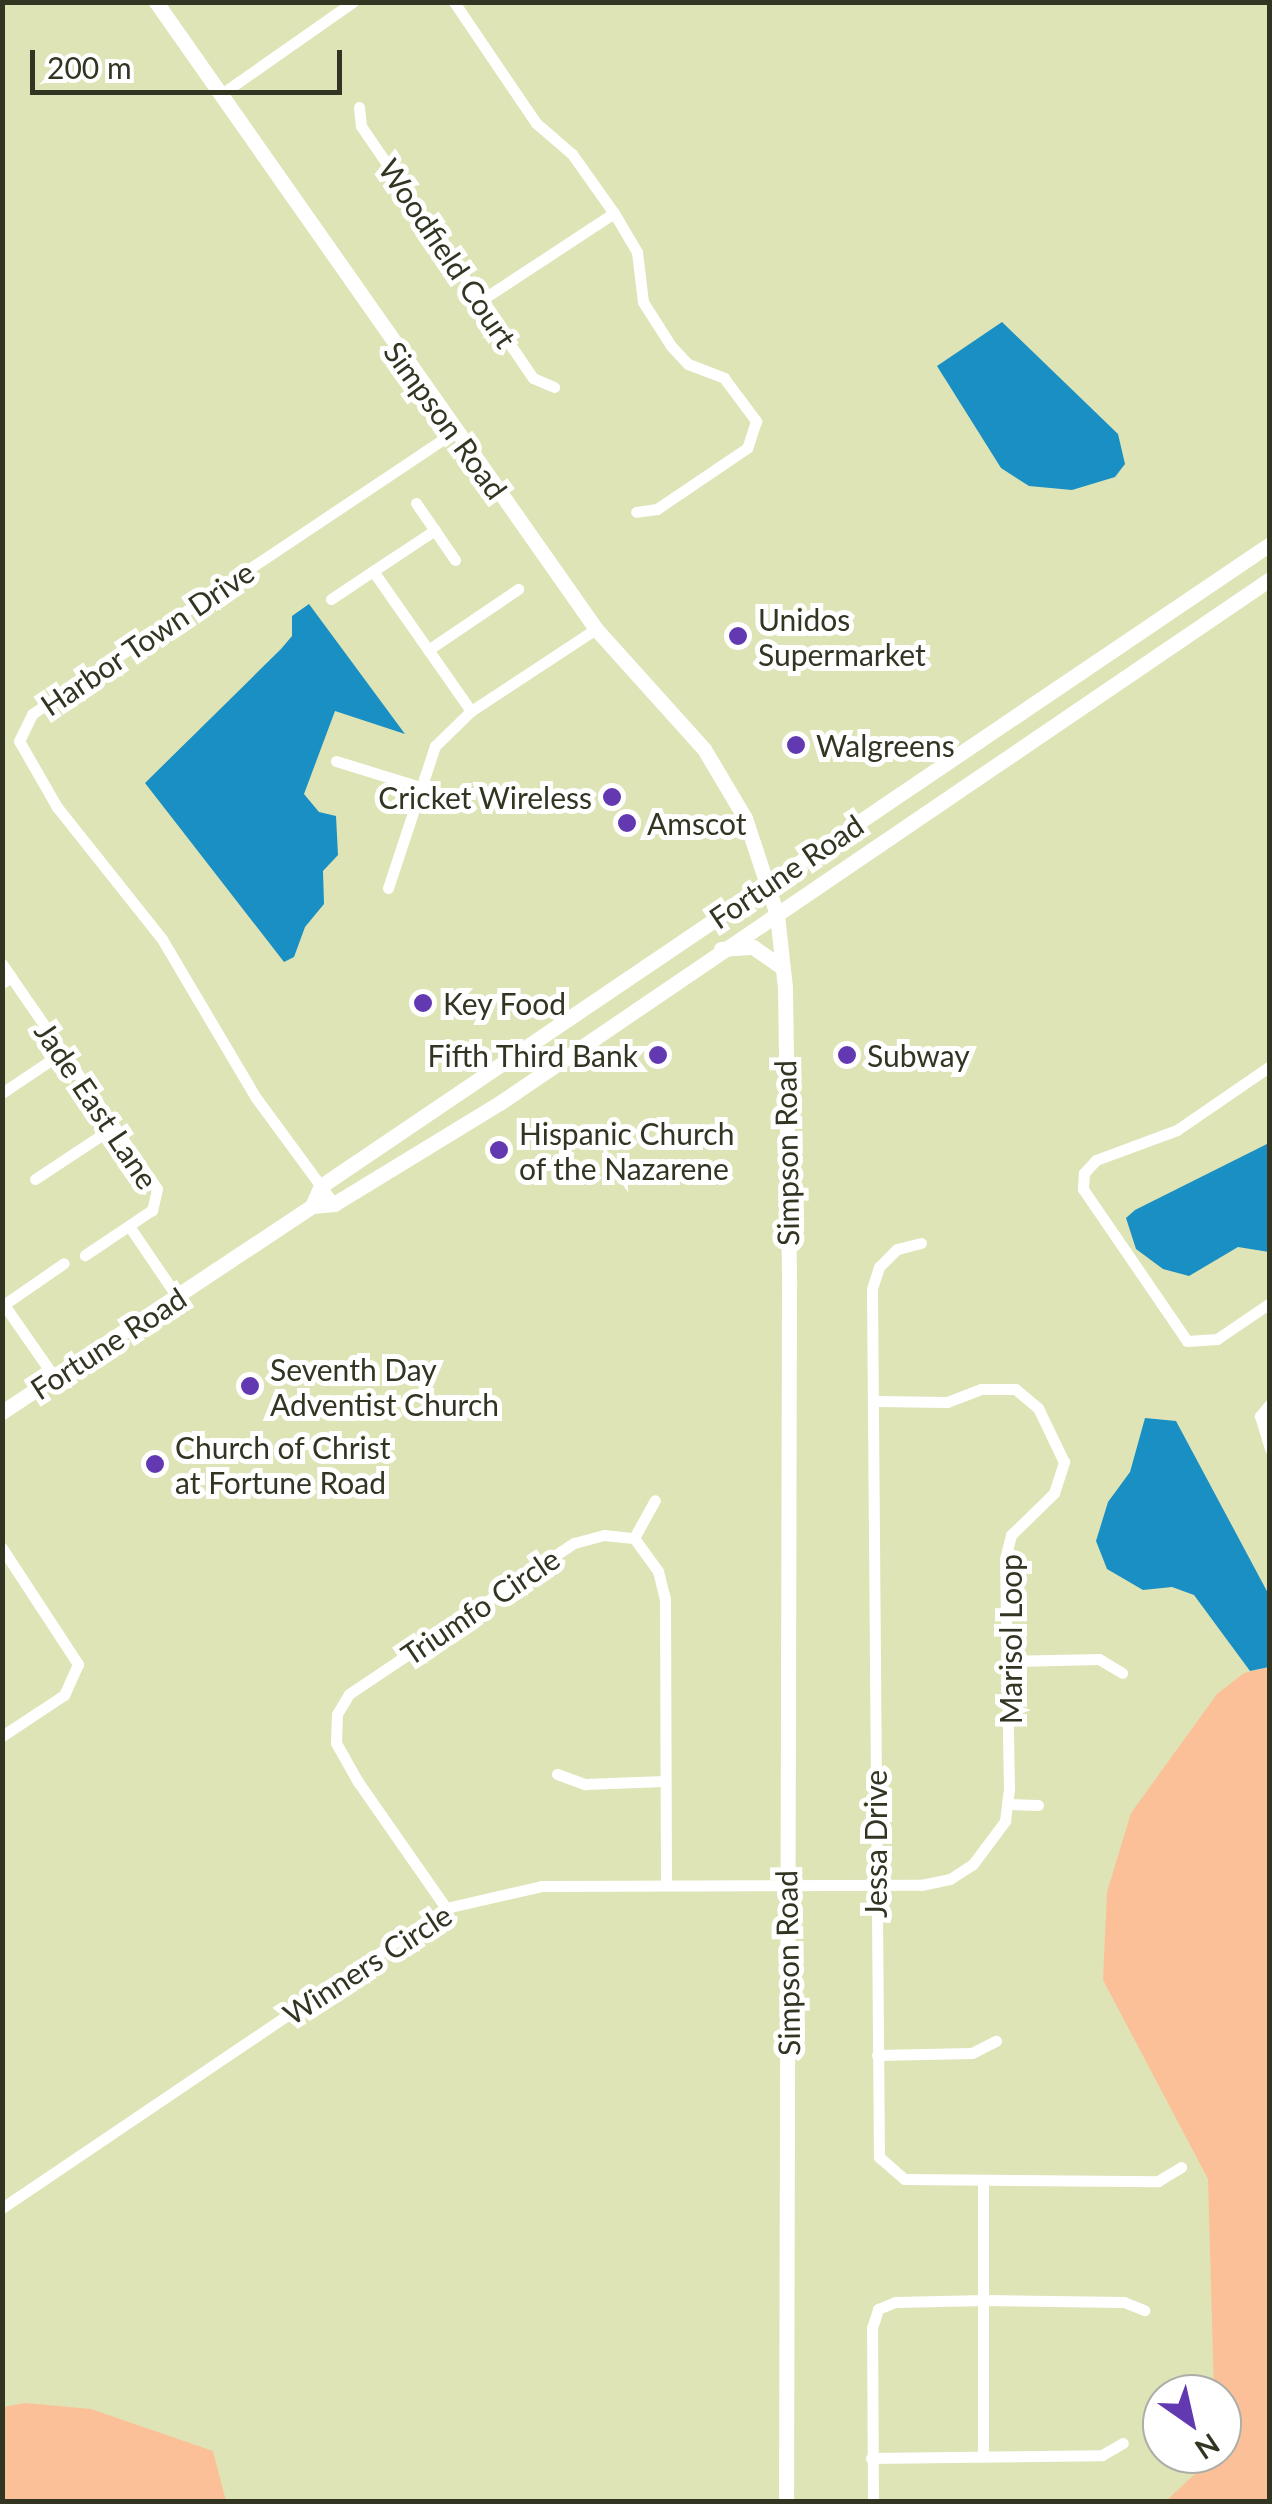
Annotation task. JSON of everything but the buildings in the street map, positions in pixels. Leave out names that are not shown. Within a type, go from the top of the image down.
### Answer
[{"type":"main road","name":"Simpson Road","points":[[156,2],[454,432],[596,629],[704,749],[745,818],[777,915],[782,967],[788,1290],[785,1884],[791,2149],[786,2502]]},
{"type":"main road","name":"Fortune Road","points":[[321,1186],[769,887],[1270,544]]},
{"type":"main road","name":"Fortune Road","points":[[2,1412],[312,1206],[334,1204],[512,1094],[717,950],[777,915],[1270,579]]},
{"type":"main road","points":[[717,950],[753,947],[782,967]]},
{"type":"main road","points":[[312,1206],[321,1186]]},
{"type":"street","points":[[220,94],[353,2]]},
{"type":"street","points":[[454,2],[536,123],[572,154],[614,213],[637,252],[643,302],[671,346],[688,364],[732,384],[757,430],[753,443],[657,509],[636,512]]},
{"type":"street","name":"Woodfield Court","points":[[359,106],[361,126],[533,378],[554,387]]},
{"type":"street","points":[[480,301],[614,213]]},
{"type":"street","name":"Harbor Town Drive","points":[[334,1204],[256,1098],[162,939],[58,807],[18,741],[32,714],[454,432]]},
{"type":"street","points":[[416,503],[455,560]]},
{"type":"street","points":[[331,599],[434,530]]},
{"type":"street","points":[[373,571],[471,711]]},
{"type":"street","points":[[428,650],[518,589]]},
{"type":"street","points":[[388,888],[434,746],[471,711],[596,629]]},
{"type":"street","points":[[336,761],[420,787]]},
{"type":"street","name":"Jade East Lane","points":[[2,964],[7,980],[63,1052],[158,1189],[152,1210],[86,1255]]},
{"type":"street","points":[[2,1094],[63,1052]]},
{"type":"street","points":[[1270,1066],[1177,1130],[1096,1160],[1084,1174],[1083,1189],[1187,1341],[1217,1339],[1270,1304]]},
{"type":"street","points":[[36,1179],[114,1127]]},
{"type":"street","name":"Jade East Lane","points":[[128,1226],[178,1298]]},
{"type":"street","name":"Jessa Drive","points":[[922,1243],[897,1250],[879,1267],[872,1288],[876,1401],[879,2157],[890,2172],[904,2180],[1158,2181],[1181,2167]]},
{"type":"street","points":[[55,1378],[3,1305],[64,1264]]},
{"type":"street","name":"Marisol Loop","points":[[785,1884],[950,1879],[990,1847],[1007,1804],[1010,1661],[1006,1559],[1011,1535],[1054,1493],[1064,1462],[1057,1438],[1015,1388],[982,1389],[947,1402],[876,1401]]},
{"type":"street","points":[[1270,1404],[1260,1416],[1270,1448]]},
{"type":"street","points":[[655,1500],[634,1538],[658,1570],[665,1599],[666,1885]]},
{"type":"street","name":"Triumfo Circle","points":[[446,1908],[358,1782],[336,1742],[336,1714],[349,1694],[574,1543],[604,1536],[634,1538]]},
{"type":"street","points":[[2,1548],[78,1664],[64,1695],[2,1736]]},
{"type":"street","points":[[1010,1661],[1099,1659],[1122,1672]]},
{"type":"street","points":[[558,1774],[585,1784],[664,1781]]},
{"type":"street","points":[[1007,1804],[1038,1805]]},
{"type":"street","name":"Winners Circle","points":[[2,2208],[446,1908],[542,1886],[785,1884]]},
{"type":"street","points":[[877,2054],[972,2053],[996,2041]]},
{"type":"street","points":[[983,2181],[984,2454]]},
{"type":"street","points":[[872,2502],[878,2309],[895,2302],[985,2300],[1124,2302],[1144,2310]]},
{"type":"street","points":[[871,2458],[1102,2454],[1123,2443]]},
{"type":"shaded area","points":[[1269,1667],[1269,2501],[1166,2501],[1195,2474],[1242,2474],[1242,2374],[1213,2374],[1208,2179],[1103,1980],[1107,1892],[1131,1813],[1217,1694],[1244,1673]]},
{"type":"shaded area","points":[[25,2403],[91,2409],[213,2451],[226,2501],[3,2501],[3,2407]]},
{"type":"water","points":[[1002,322],[1118,434],[1125,464],[1115,477],[1072,490],[1029,486],[1001,468],[937,366]]},
{"type":"water","points":[[309,604],[405,734],[335,711],[304,794],[319,812],[336,816],[338,855],[323,871],[324,904],[305,927],[294,957],[284,962],[145,783],[281,649],[292,636],[292,616]]},
{"type":"water","points":[[1269,1143],[1269,1252],[1238,1247],[1189,1276],[1163,1269],[1136,1249],[1126,1218],[1135,1210]]},
{"type":"water","points":[[1145,1418],[1176,1421],[1269,1595],[1269,1667],[1250,1671],[1194,1595],[1172,1587],[1143,1590],[1107,1569],[1096,1541],[1108,1502],[1130,1472]]},
{"type":"place","name":"Unidos Supermarket","points":[[738,636]]},
{"type":"place","name":"Walgreens","points":[[796,745]]},
{"type":"place","name":"Cricket Wireless","points":[[612,797]]},
{"type":"place","name":"Amscot","points":[[627,823]]},
{"type":"place","name":"Key Food","points":[[423,1003]]},
{"type":"place","name":"Fifth Third Bank","points":[[658,1055]]},
{"type":"place","name":"Subway","points":[[847,1055]]},
{"type":"place","name":"Hispanic Church of the Nazarene","points":[[499,1150]]},
{"type":"place","name":"Seventh Day Adventist Church","points":[[250,1386]]},
{"type":"place","name":"Church of Christ at Fortune Road","points":[[155,1464]]}]
